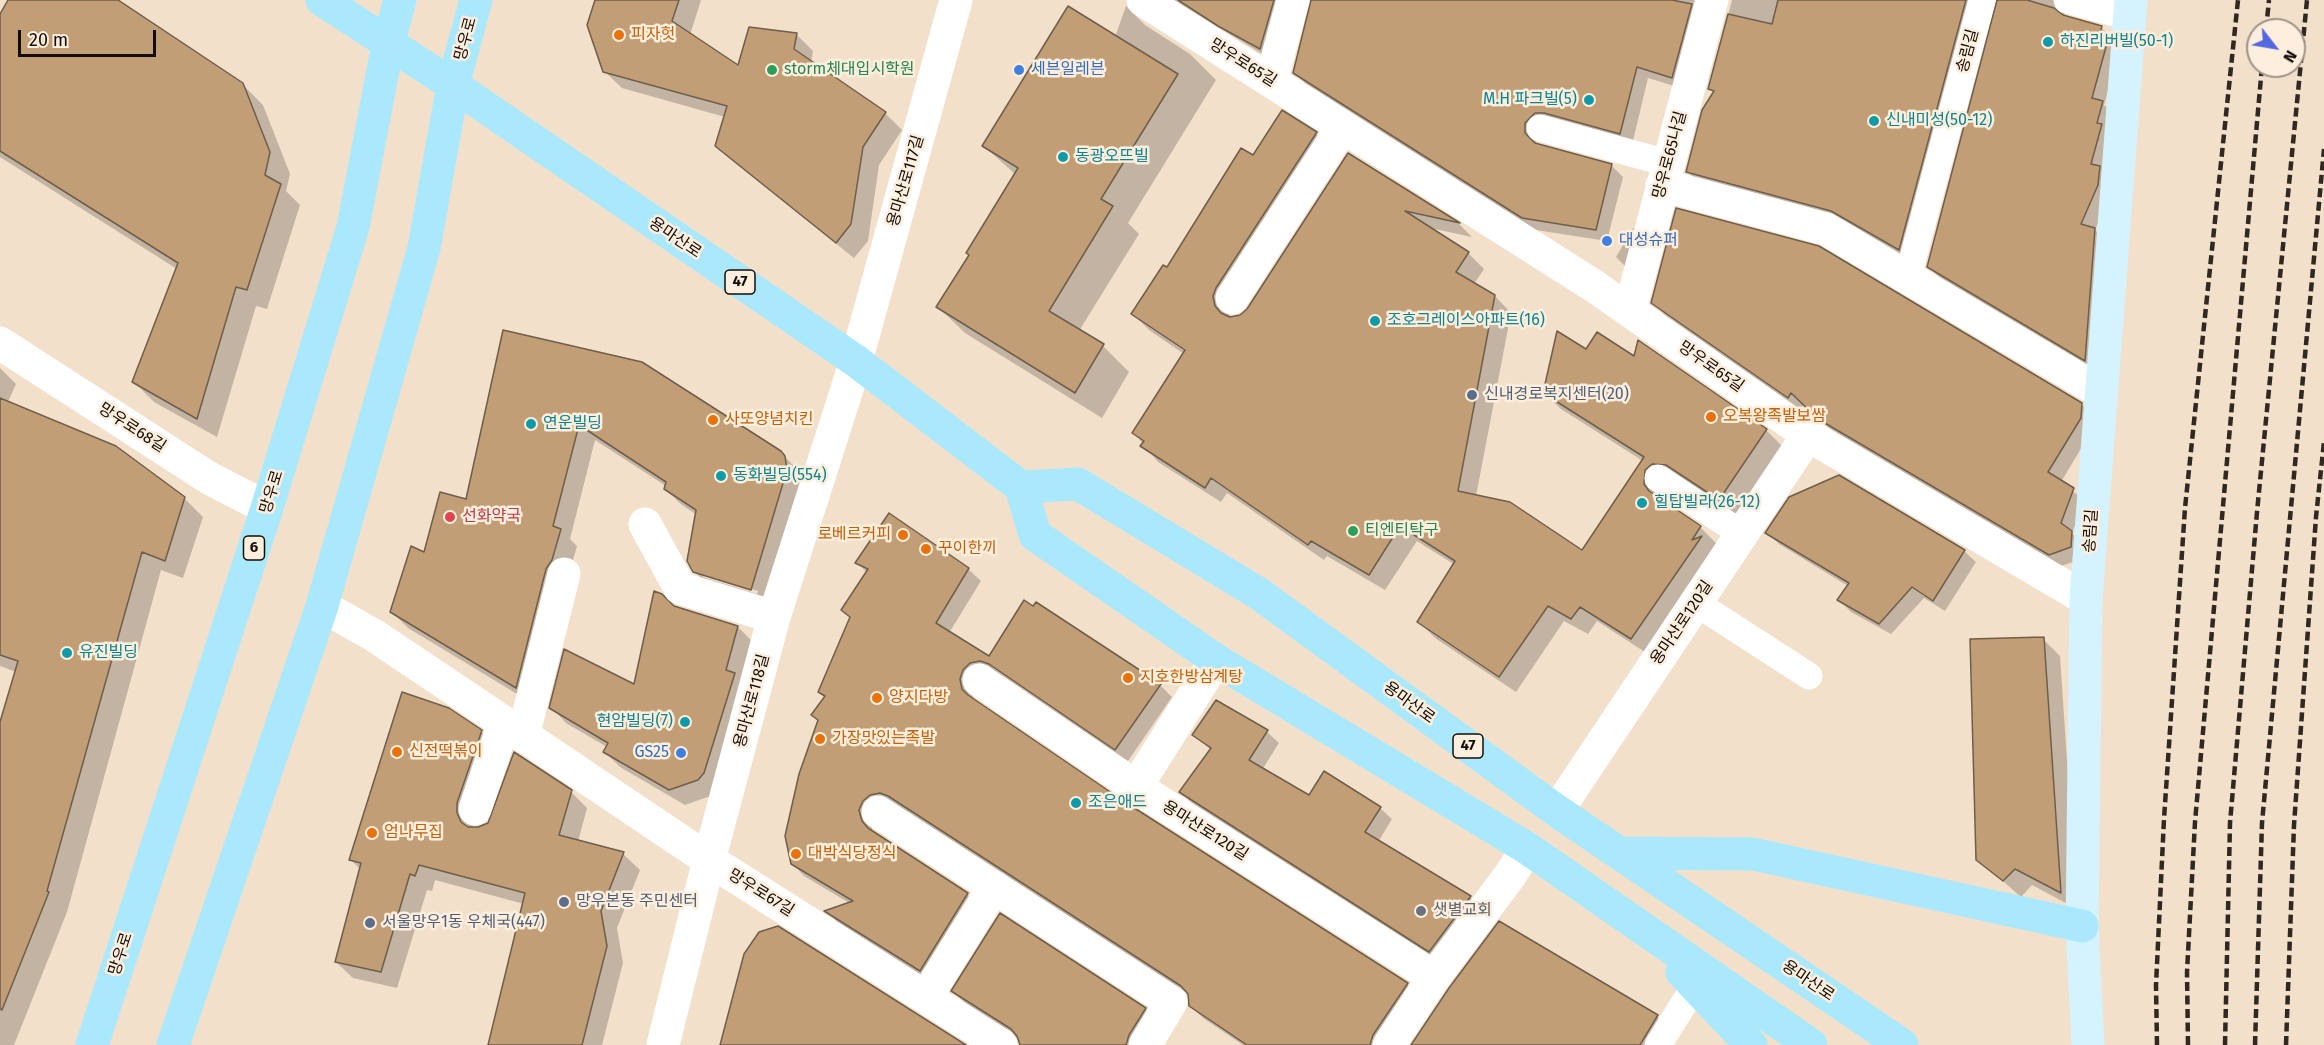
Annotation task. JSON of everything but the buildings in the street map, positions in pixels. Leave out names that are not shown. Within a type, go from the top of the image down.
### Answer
[{"type":"main road","name":"용마산로","points":[[322,0],[453,84],[856,361],[1021,487],[1078,483],[1258,593],[1557,811],[1902,1045]]},
{"type":"main road","name":"망우로","points":[[92,1045],[267,508],[353,227],[388,44],[400,0]]},
{"type":"main road","name":"망우로","points":[[173,1045],[322,606],[424,248],[453,84],[476,0]]},
{"type":"main road","points":[[1021,487],[1035,535],[1216,660],[1527,848],[1811,1045]]},
{"type":"main road","points":[[1619,853],[1753,854],[2082,926]]},
{"type":"main road","points":[[1646,930],[1750,1045]]},
{"type":"street","name":"용마산로117길","points":[[856,361],[956,0]]},
{"type":"street","name":"망우로65길","points":[[1143,0],[1630,310],[1808,435],[2086,599]]},
{"type":"street","points":[[1271,81],[1293,0]]},
{"type":"street","name":"망우로65나길","points":[[1630,310],[1664,174],[1712,0]]},
{"type":"street","name":"송림길","points":[[2088,1045],[2082,926],[2086,599],[2130,9]]},
{"type":"street","points":[[1232,298],[1342,128]]},
{"type":"street","points":[[1664,174],[1826,229],[2101,392]]},
{"type":"street","name":"망우로68길","points":[[0,343],[209,478],[267,508]]},
{"type":"street","name":"용마산로118길","points":[[663,1045],[774,617],[856,361]]},
{"type":"street","name":"용마산로120길","points":[[1557,811],[1808,435]]},
{"type":"street","points":[[645,524],[680,588],[774,617]]},
{"type":"street","points":[[475,809],[514,730],[564,574]]},
{"type":"street","name":"망우로67길","points":[[322,606],[375,636],[709,861],[1001,1045]]},
{"type":"street","points":[[1136,787],[1216,660]]},
{"type":"street","name":"용마산로120길","points":[[979,680],[1136,787],[1434,977]]},
{"type":"street","points":[[878,812],[1171,1002],[1145,1045]]},
{"type":"street","points":[[1389,1045],[1434,977],[1511,874],[1527,848]]},
{"type":"street","points":[[926,998],[994,887]]},
{"type":"lane","name":"송림길","points":[[1908,276],[1982,0]]},
{"type":"lane","name":"송림길","points":[[2067,0],[2130,9]]},
{"type":"lane","points":[[1539,128],[1664,174]]},
{"type":"lane","points":[[1658,478],[1742,534]]},
{"type":"lane","points":[[1696,603],[1809,676]]},
{"type":"lane","points":[[1658,1045],[1695,986]]},
{"type":"railway","points":[[2157,1045],[2156,985],[2164,819],[2185,508],[2238,0]]},
{"type":"railway","points":[[2267,18],[2269,0]]},
{"type":"railway","points":[[2225,1045],[2230,823],[2257,512],[2307,0]]},
{"type":"railway","points":[[2188,1045],[2187,972],[2195,822],[2261,78]]},
{"type":"railway","points":[[2255,1045],[2262,823],[2324,149]]},
{"type":"railway","points":[[2286,1045],[2294,825],[2316,517],[2324,442]]},
{"type":"place","name":"피자헛","points":[[619,35]]},
{"type":"place","name":"하진리버빌(50-1)","points":[[2048,42]]},
{"type":"place","name":"storm체대입시학원","points":[[772,70]]},
{"type":"place","name":"세븐일레븐","points":[[1019,70]]},
{"type":"place","name":"M.H 파크빌(5)","points":[[1589,100]]},
{"type":"place","name":"신내미성(50-12)","points":[[1874,121]]},
{"type":"place","name":"동광오뜨빌","points":[[1063,157]]},
{"type":"place","name":"대성슈퍼","points":[[1607,241]]},
{"type":"place","name":"조호그레이스아파트(16)","points":[[1375,321]]},
{"type":"place","name":"신내경로복지센터(20)","points":[[1472,395]]},
{"type":"place","name":"오복왕족발보쌈","points":[[1711,417]]},
{"type":"place","name":"사또양념치킨","points":[[713,420]]},
{"type":"place","name":"연운빌딩","points":[[531,424]]},
{"type":"place","name":"동화빌딩(554)","points":[[721,476]]},
{"type":"place","name":"힐탑빌라(26-12)","points":[[1642,503]]},
{"type":"place","name":"선화약국","points":[[450,517]]},
{"type":"place","name":"티엔티탁구","points":[[1353,531]]},
{"type":"place","name":"로베르커피","points":[[903,535]]},
{"type":"place","name":"꾸이한끼","points":[[926,549]]},
{"type":"place","name":"유진빌딩","points":[[67,653]]},
{"type":"place","name":"지호한방삼계탕","points":[[1128,678]]},
{"type":"place","name":"양지다방","points":[[877,698]]},
{"type":"place","name":"현암빌딩(7)","points":[[685,722]]},
{"type":"place","name":"가장맛있는족발","points":[[820,739]]},
{"type":"place","name":"신전떡볶이","points":[[397,752]]},
{"type":"place","name":"GS25","points":[[681,753]]},
{"type":"place","name":"조은애드","points":[[1076,803]]},
{"type":"place","name":"엄나무집","points":[[372,833]]},
{"type":"place","name":"대박식당정식","points":[[796,854]]},
{"type":"place","name":"망우본동 주민센터","points":[[564,902]]},
{"type":"place","name":"샛별교회","points":[[1421,911]]},
{"type":"place","name":"서울망우1동 우체국(447)","points":[[370,923]]}]
